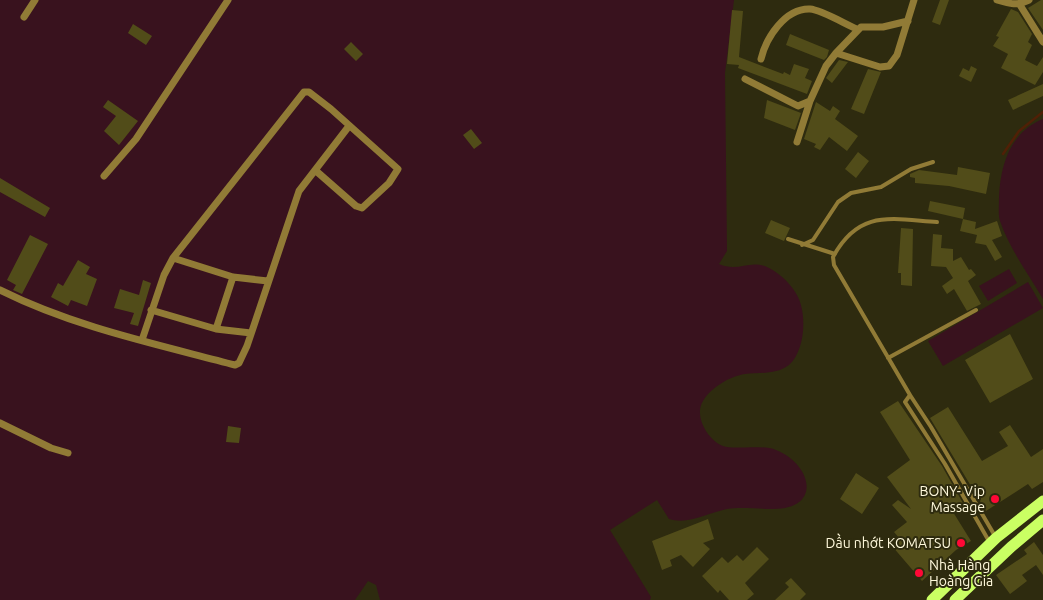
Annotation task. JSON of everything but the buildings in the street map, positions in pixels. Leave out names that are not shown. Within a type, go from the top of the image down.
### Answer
[{"type":"main road","points":[[932,600],[993,541],[1043,501]]},
{"type":"main road","points":[[954,600],[1043,520]]},
{"type":"street","points":[[24,17],[35,0]]},
{"type":"street","points":[[104,176],[136,139],[228,0]]},
{"type":"street","points":[[836,53],[886,67],[895,60],[914,0]]},
{"type":"street","points":[[997,0],[1020,5],[1029,0]]},
{"type":"street","points":[[1020,5],[1043,42]]},
{"type":"street","points":[[761,59],[766,41],[771,34],[796,12],[813,10],[857,29],[908,21]]},
{"type":"street","points":[[797,142],[810,100],[826,66],[857,29]]},
{"type":"street","points":[[745,79],[793,104],[803,105],[810,100]]},
{"type":"street","points":[[142,340],[151,310],[173,258],[304,92],[309,92],[397,167],[396,174],[367,206],[362,208],[356,206],[315,170]]},
{"type":"street","points":[[0,290],[55,314],[235,365],[241,360],[251,333],[299,191],[349,126]]},
{"type":"street","points":[[173,258],[233,277],[268,281]]},
{"type":"street","points":[[216,329],[233,277]]},
{"type":"street","points":[[151,310],[216,329],[251,333]]},
{"type":"street","points":[[0,423],[51,448],[68,453]]},
{"type":"lane","points":[[802,245],[813,240],[838,202],[851,193],[881,187],[911,169],[933,162]]},
{"type":"lane","points":[[937,222],[893,219],[859,225],[851,232],[835,254],[834,265],[910,395],[931,427],[993,541]]},
{"type":"lane","points":[[788,239],[808,247],[835,254]]},
{"type":"lane","points":[[888,358],[976,310]]},
{"type":"lane","points":[[910,395],[905,402],[993,541]]},
{"type":"shaded area","points":[[0,0],[734,0],[725,73],[727,251],[719,264],[733,267],[762,265],[782,277],[793,288],[798,297],[803,313],[803,332],[798,351],[789,365],[779,370],[739,375],[724,382],[706,397],[702,403],[700,415],[706,431],[718,444],[728,447],[770,448],[789,457],[804,476],[807,486],[805,495],[799,502],[788,507],[727,509],[684,521],[669,519],[657,500],[610,530],[651,597],[650,600],[380,600],[376,585],[368,581],[355,600],[0,600]]},
{"type":"shaded area","points":[[1043,119],[1043,299],[1004,231],[1000,221],[999,210],[1002,174],[1009,151],[1022,132]]},
{"type":"shaded area","points":[[1009,269],[1017,283],[988,301],[979,286]]},
{"type":"shaded area","points":[[1028,282],[1043,308],[943,366],[928,341]]},
{"type":"waterway","points":[[1003,154],[1019,131],[1043,112]]},
{"type":"place","name":"BONY- Vip Massage","points":[[995,499]]},
{"type":"place","name":"Dầu nhớt KOMATSU","points":[[961,543]]},
{"type":"place","name":"Nhà Hàng Hoàng Gia","points":[[919,573]]}]
